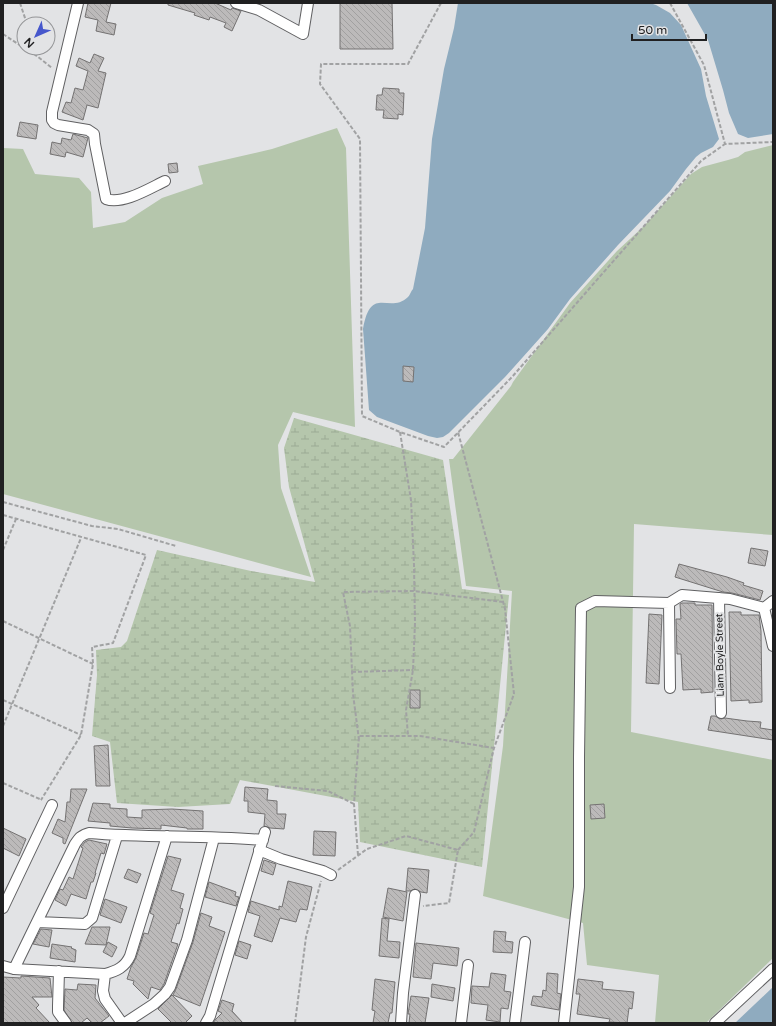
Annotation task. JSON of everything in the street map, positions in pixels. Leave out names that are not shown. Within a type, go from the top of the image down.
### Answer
[{"type":"street","points":[[78,3],[52,112],[52,120],[58,125],[88,130],[94,134],[106,199],[112,201],[130,197],[166,181]]},
{"type":"street","points":[[236,3],[259,10],[303,34],[308,3]]},
{"type":"street","points":[[564,1023],[579,887],[581,608],[595,601],[669,603],[682,595],[730,599],[764,608]]},
{"type":"street","name":"Liam Boyle Street","points":[[719,598],[721,713]]},
{"type":"street","points":[[764,608],[773,601]]},
{"type":"street","points":[[669,603],[670,688]]},
{"type":"street","points":[[764,608],[773,646]]},
{"type":"street","points":[[3,908],[52,805]]},
{"type":"street","points":[[14,969],[79,838],[89,833],[117,836],[167,836],[262,841],[281,859],[327,873]]},
{"type":"street","points":[[37,922],[85,924],[90,921],[117,836]]},
{"type":"street","points":[[3,966],[14,969],[105,974],[115,972],[121,968],[130,956],[167,836]]},
{"type":"street","points":[[125,1023],[154,1004],[170,987],[187,940],[214,838]]},
{"type":"street","points":[[206,1023],[212,1009],[262,841]]},
{"type":"street","points":[[401,1023],[403,993],[415,895]]},
{"type":"street","points":[[515,1023],[525,942]]},
{"type":"street","points":[[461,1023],[468,965]]},
{"type":"street","points":[[715,1023],[773,968]]},
{"type":"street","points":[[59,971],[58,1012],[66,1023]]},
{"type":"street","points":[[105,974],[103,991],[105,999],[122,1023]]},
{"type":"path","points":[[20,3],[25,16]]},
{"type":"path","points":[[441,3],[408,64],[321,64],[320,84],[360,139],[362,416],[400,432],[444,447],[512,377],[701,161],[725,144],[773,142]]},
{"type":"path","points":[[670,3],[704,65],[725,144]]},
{"type":"path","points":[[3,34],[16,43]]},
{"type":"path","points":[[37,56],[61,76]]},
{"type":"path","points":[[400,432],[411,500],[415,623],[413,670],[406,710],[408,736]]},
{"type":"path","points":[[414,907],[449,903],[458,850],[474,832],[494,748],[514,694],[503,602],[458,432]]},
{"type":"path","points":[[3,502],[92,526],[118,529],[176,546]]},
{"type":"path","points":[[3,515],[146,555],[113,643],[92,647],[93,664],[81,735],[41,800]]},
{"type":"path","points":[[3,550],[16,519]]},
{"type":"path","points":[[3,726],[82,538]]},
{"type":"path","points":[[358,855],[354,804],[359,740],[353,694],[350,626],[343,592],[414,591],[503,602]]},
{"type":"path","points":[[3,621],[93,664]]},
{"type":"path","points":[[352,672],[413,670]]},
{"type":"path","points":[[3,700],[81,735]]},
{"type":"path","points":[[359,740],[359,736],[420,736],[494,748]]},
{"type":"path","points":[[3,783],[52,805]]},
{"type":"path","points":[[275,786],[328,791],[354,804]]},
{"type":"path","points":[[294,1023],[306,937],[327,873],[367,849],[406,836],[458,850]]},
{"type":"green space","points":[[337,128],[346,148],[355,427],[293,412],[278,445],[281,488],[311,577],[3,494],[3,148],[23,149],[35,174],[79,178],[91,192],[93,228],[125,222],[162,198],[203,184],[198,166],[272,149]]},
{"type":"green space","points":[[773,145],[773,535],[634,524],[631,732],[773,760],[773,958],[706,1023],[655,1023],[659,975],[587,965],[583,923],[483,896],[503,746],[512,591],[466,586],[449,459],[453,459],[511,386],[570,303],[617,251],[644,226],[691,174],[702,167],[738,157],[745,152]]},
{"type":"green space","points":[[294,418],[443,460],[462,589],[509,595],[482,867],[360,842],[358,802],[240,780],[230,804],[178,807],[117,803],[110,742],[92,736],[97,675],[96,650],[121,647],[127,641],[157,550],[251,571],[315,582],[289,487],[284,448]]},
{"type":"water","points":[[458,3],[650,3],[656,5],[670,13],[681,25],[701,69],[706,96],[719,139],[713,147],[696,157],[670,191],[618,245],[570,299],[548,329],[505,377],[449,433],[443,437],[437,438],[377,417],[369,410],[363,329],[366,315],[376,304],[401,302],[408,297],[413,289],[425,228],[432,139],[444,69],[454,28]]},
{"type":"water","points":[[687,3],[773,3],[773,134],[748,138],[738,134],[729,113],[708,40]]},
{"type":"water","points":[[773,987],[773,1023],[735,1023]]},
{"type":"building","points":[[88,3],[111,3],[106,22],[116,24],[114,35],[96,31],[98,20],[85,17]]},
{"type":"building","points":[[168,3],[215,3],[231,10],[232,8],[241,11],[232,31],[224,27],[226,23],[210,17],[209,20],[194,15],[195,13],[168,5]]},
{"type":"building","points":[[340,3],[392,3],[393,49],[340,49]]},
{"type":"building","points":[[94,54],[104,58],[98,71],[106,73],[98,108],[87,105],[83,120],[62,112],[66,102],[71,103],[75,88],[83,90],[88,71],[76,66],[79,58],[90,63]]},
{"type":"building","points":[[383,88],[399,89],[399,93],[404,93],[403,115],[398,114],[398,119],[383,118],[384,110],[376,110],[377,95],[382,95]]},
{"type":"building","points":[[20,122],[38,125],[36,139],[17,136]]},
{"type":"building","points":[[73,134],[88,138],[83,157],[66,152],[65,157],[50,154],[52,142],[61,144],[62,138],[71,140]]},
{"type":"building","points":[[177,163],[178,172],[169,173],[168,164]]},
{"type":"building","points":[[403,366],[414,367],[413,382],[403,381]]},
{"type":"building","points":[[751,548],[768,551],[765,566],[748,563]]},
{"type":"building","points":[[679,564],[727,577],[744,583],[743,585],[763,591],[760,600],[723,592],[675,577]]},
{"type":"building","points":[[680,604],[712,605],[713,692],[701,693],[701,689],[683,690],[681,654],[677,654],[676,619],[681,619]]},
{"type":"building","points":[[729,612],[741,612],[741,615],[759,615],[761,631],[762,702],[749,703],[749,700],[731,701]]},
{"type":"building","points":[[649,614],[662,615],[659,684],[646,683]]},
{"type":"building","points":[[410,690],[420,690],[420,708],[410,708]]},
{"type":"building","points":[[711,716],[721,719],[725,718],[761,722],[760,728],[773,730],[773,740],[708,730]]},
{"type":"building","points":[[108,745],[110,786],[96,786],[94,746]]},
{"type":"building","points":[[245,787],[268,789],[267,800],[277,801],[277,814],[286,814],[284,829],[264,826],[265,814],[248,812],[248,801],[244,801]]},
{"type":"building","points":[[71,789],[87,789],[65,844],[63,843],[63,838],[52,833],[58,819],[65,822],[67,802],[70,802]]},
{"type":"building","points":[[93,803],[110,804],[110,808],[127,809],[127,817],[142,818],[142,810],[172,809],[203,811],[203,829],[187,829],[161,825],[161,829],[132,828],[110,826],[110,823],[88,821]]},
{"type":"building","points":[[604,804],[605,818],[591,819],[590,805]]},
{"type":"building","points":[[3,828],[26,839],[19,856],[3,848]]},
{"type":"building","points":[[314,831],[336,832],[335,856],[313,855]]},
{"type":"building","points":[[89,840],[107,844],[104,854],[101,853],[96,873],[93,882],[91,882],[86,899],[71,894],[66,906],[55,900],[60,889],[63,890],[69,877],[73,879],[83,848],[81,847]]},
{"type":"building","points":[[168,856],[181,859],[171,890],[184,894],[180,908],[183,909],[179,924],[177,923],[171,942],[178,944],[164,984],[160,990],[151,987],[148,999],[133,984],[134,981],[127,979],[144,933],[148,934],[154,915],[150,913]]},
{"type":"building","points":[[264,860],[276,864],[273,875],[261,871]]},
{"type":"building","points":[[408,868],[429,870],[427,893],[415,889],[406,891]]},
{"type":"building","points":[[128,869],[141,874],[137,883],[124,878]]},
{"type":"building","points":[[288,881],[312,887],[307,910],[300,909],[296,922],[280,918],[272,942],[254,936],[260,916],[248,912],[251,901],[279,910],[279,906],[282,907]]},
{"type":"building","points":[[209,882],[236,892],[235,896],[239,897],[236,906],[205,897]]},
{"type":"building","points":[[388,888],[407,892],[403,921],[383,917]]},
{"type":"building","points":[[105,899],[127,907],[121,923],[100,915]]},
{"type":"building","points":[[201,913],[212,917],[209,926],[225,932],[200,1006],[173,995],[193,942]]},
{"type":"building","points":[[382,918],[389,919],[387,941],[400,942],[399,958],[379,956]]},
{"type":"building","points":[[92,927],[110,927],[106,945],[85,944]]},
{"type":"building","points":[[41,929],[52,930],[49,947],[33,944]]},
{"type":"building","points":[[494,931],[506,932],[505,941],[513,942],[512,953],[493,952]]},
{"type":"building","points":[[239,941],[251,945],[247,959],[235,955]]},
{"type":"building","points":[[108,942],[117,947],[112,957],[103,952]]},
{"type":"building","points":[[416,943],[459,948],[457,966],[433,963],[431,979],[413,977]]},
{"type":"building","points":[[52,944],[72,947],[71,948],[76,950],[75,962],[50,958]]},
{"type":"building","points":[[491,973],[506,975],[504,991],[511,992],[508,1009],[501,1008],[500,1022],[486,1020],[488,1005],[471,1003],[472,986],[489,987]]},
{"type":"building","points":[[547,973],[558,974],[557,993],[561,994],[559,1010],[531,1005],[533,996],[542,997],[543,990],[546,991]]},
{"type":"building","points":[[21,976],[50,978],[52,997],[32,997],[39,1005],[36,1008],[50,1023],[3,1023],[3,977],[21,978]]},
{"type":"building","points":[[375,979],[395,982],[392,1013],[390,1013],[388,1023],[373,1023],[375,1011],[372,1010]]},
{"type":"building","points":[[578,979],[603,982],[602,989],[634,992],[632,1009],[629,1008],[627,1023],[609,1022],[610,1019],[577,1014],[580,994],[576,994]]},
{"type":"building","points":[[78,984],[96,985],[95,998],[109,1016],[100,1023],[92,1023],[87,1018],[81,1023],[72,1023],[64,1010],[65,989],[77,990]]},
{"type":"building","points":[[432,984],[455,988],[453,1001],[431,997]]},
{"type":"building","points":[[172,995],[192,1016],[185,1023],[172,1023],[158,1009]]},
{"type":"building","points":[[411,996],[429,998],[425,1023],[409,1023],[410,1014],[408,1014]]},
{"type":"building","points":[[222,1000],[234,1004],[232,1011],[243,1023],[213,1023],[222,1013],[218,1011]]}]
